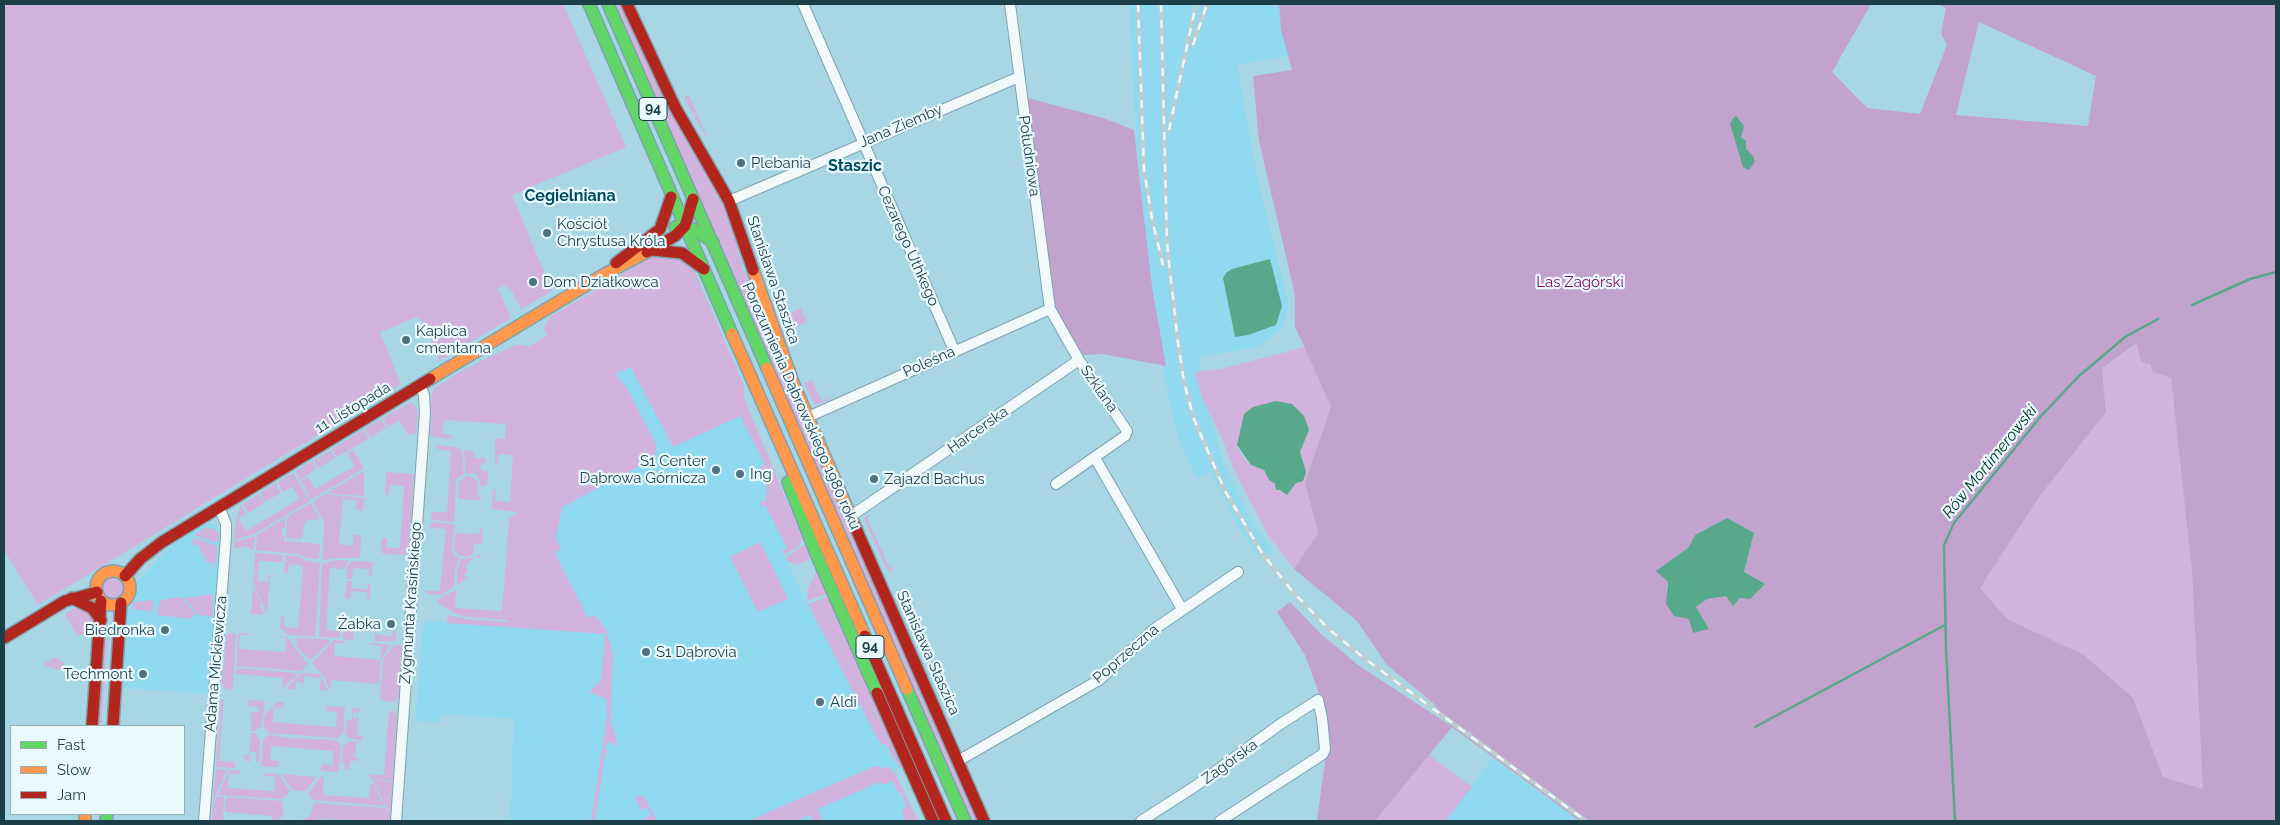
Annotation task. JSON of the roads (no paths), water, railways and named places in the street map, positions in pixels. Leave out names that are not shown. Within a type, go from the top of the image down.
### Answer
[{"type":"street","name":"94","points":[[589,4],[671,196],[946,821]]},
{"type":"street","name":"Porozumienia Dąbrowskiego 1980 roku","points":[[608,4],[965,821]]},
{"type":"street","name":"Stanisława Staszica","points":[[627,4],[675,108],[729,201],[780,347],[808,417],[984,821]]},
{"type":"street","name":"Cezarego Uthkego","points":[[803,4],[954,350]]},
{"type":"street","name":"Południowa","points":[[1010,4],[1050,308]]},
{"type":"street","name":"Jana Ziemby","points":[[729,201],[1019,77]]},
{"type":"street","points":[[660,229],[665,219],[671,196]]},
{"type":"street","points":[[685,226],[693,199]]},
{"type":"street","points":[[660,229],[685,226],[698,231],[712,242]]},
{"type":"street","name":"11 Listopada","points":[[124,576],[155,547],[219,507],[604,275],[652,250],[675,236],[685,226]]},
{"type":"street","name":"11 Listopada","points":[[604,275],[622,257],[660,229]]},
{"type":"street","points":[[652,250],[682,253],[704,269]]},
{"type":"street","name":"Poleśna","points":[[808,417],[1050,308]]},
{"type":"street","name":"Szklana","points":[[1050,308],[1079,360],[1127,431],[1125,436],[1056,484]]},
{"type":"street","name":"Harcerska","points":[[851,516],[1079,360]]},
{"type":"street","name":"Zygmunta Krasińskiego","points":[[396,821],[425,407],[424,394],[420,385]]},
{"type":"street","points":[[774,427],[796,506],[933,821]]},
{"type":"street","points":[[1095,458],[1182,609]]},
{"type":"street","name":"Adama Mickiewicza","points":[[204,821],[226,532],[224,519],[219,507]]},
{"type":"street","points":[[92,725],[101,620],[99,596],[96,586],[102,575],[114,572],[124,576],[128,582],[129,592],[121,603],[113,725]]},
{"type":"street","name":"Poprzeczna","points":[[958,761],[1099,680],[1145,636],[1238,572]]},
{"type":"street","points":[[4,638],[72,598],[99,596],[112,605],[121,603]]},
{"type":"street","points":[[72,598],[92,608],[101,620]]},
{"type":"street","name":"Zagórska","points":[[1141,821],[1210,776],[1286,720],[1318,700],[1322,718],[1324,754],[1220,821]]},
{"type":"waterway","name":"Rów Mortimerowski","points":[[2192,305],[2250,279],[2276,272]]},
{"type":"waterway","name":"Rów Mortimerowski","points":[[1955,821],[1946,649],[1944,545],[1954,523],[2041,416],[2079,376],[2125,337],[2158,319]]},
{"type":"waterway","points":[[1755,727],[1945,625]]},
{"type":"railway","points":[[1138,4],[1144,170],[1152,219],[1163,265]]},
{"type":"railway","points":[[1161,4],[1167,244],[1178,343],[1184,382],[1194,419],[1225,491],[1262,553],[1292,591],[1331,631],[1364,658],[1586,821]]},
{"type":"railway","points":[[1169,130],[1196,4]]},
{"type":"railway","points":[[1193,45],[1207,4]]},
{"type":"place","name":"Plebania","points":[[741,163]]},
{"type":"place","name":"Kościół Chrystusa Króla","points":[[547,233]]},
{"type":"place","name":"Dom Działkowca","points":[[533,282]]},
{"type":"place","name":"Kaplica cmentarna","points":[[406,340]]},
{"type":"place","name":"S1 Center Dąbrowa Górnicza","points":[[716,470]]},
{"type":"place","name":"Ing","points":[[740,474]]},
{"type":"place","name":"Zajazd Bachus","points":[[874,479]]},
{"type":"place","name":"Żabka","points":[[391,624]]},
{"type":"place","name":"Biedronka","points":[[165,630]]},
{"type":"place","name":"S1 Dąbrovia","points":[[646,652]]},
{"type":"place","name":"Techmont","points":[[143,674]]},
{"type":"place","name":"Aldi","points":[[820,702]]},
{"type":"district","name":"Staszic","points":[[855,166]]},
{"type":"district","name":"Cegielniana","points":[[570,196]]},
{"type":"park label","name":"Las Zagórski","points":[[1580,282]]}]
